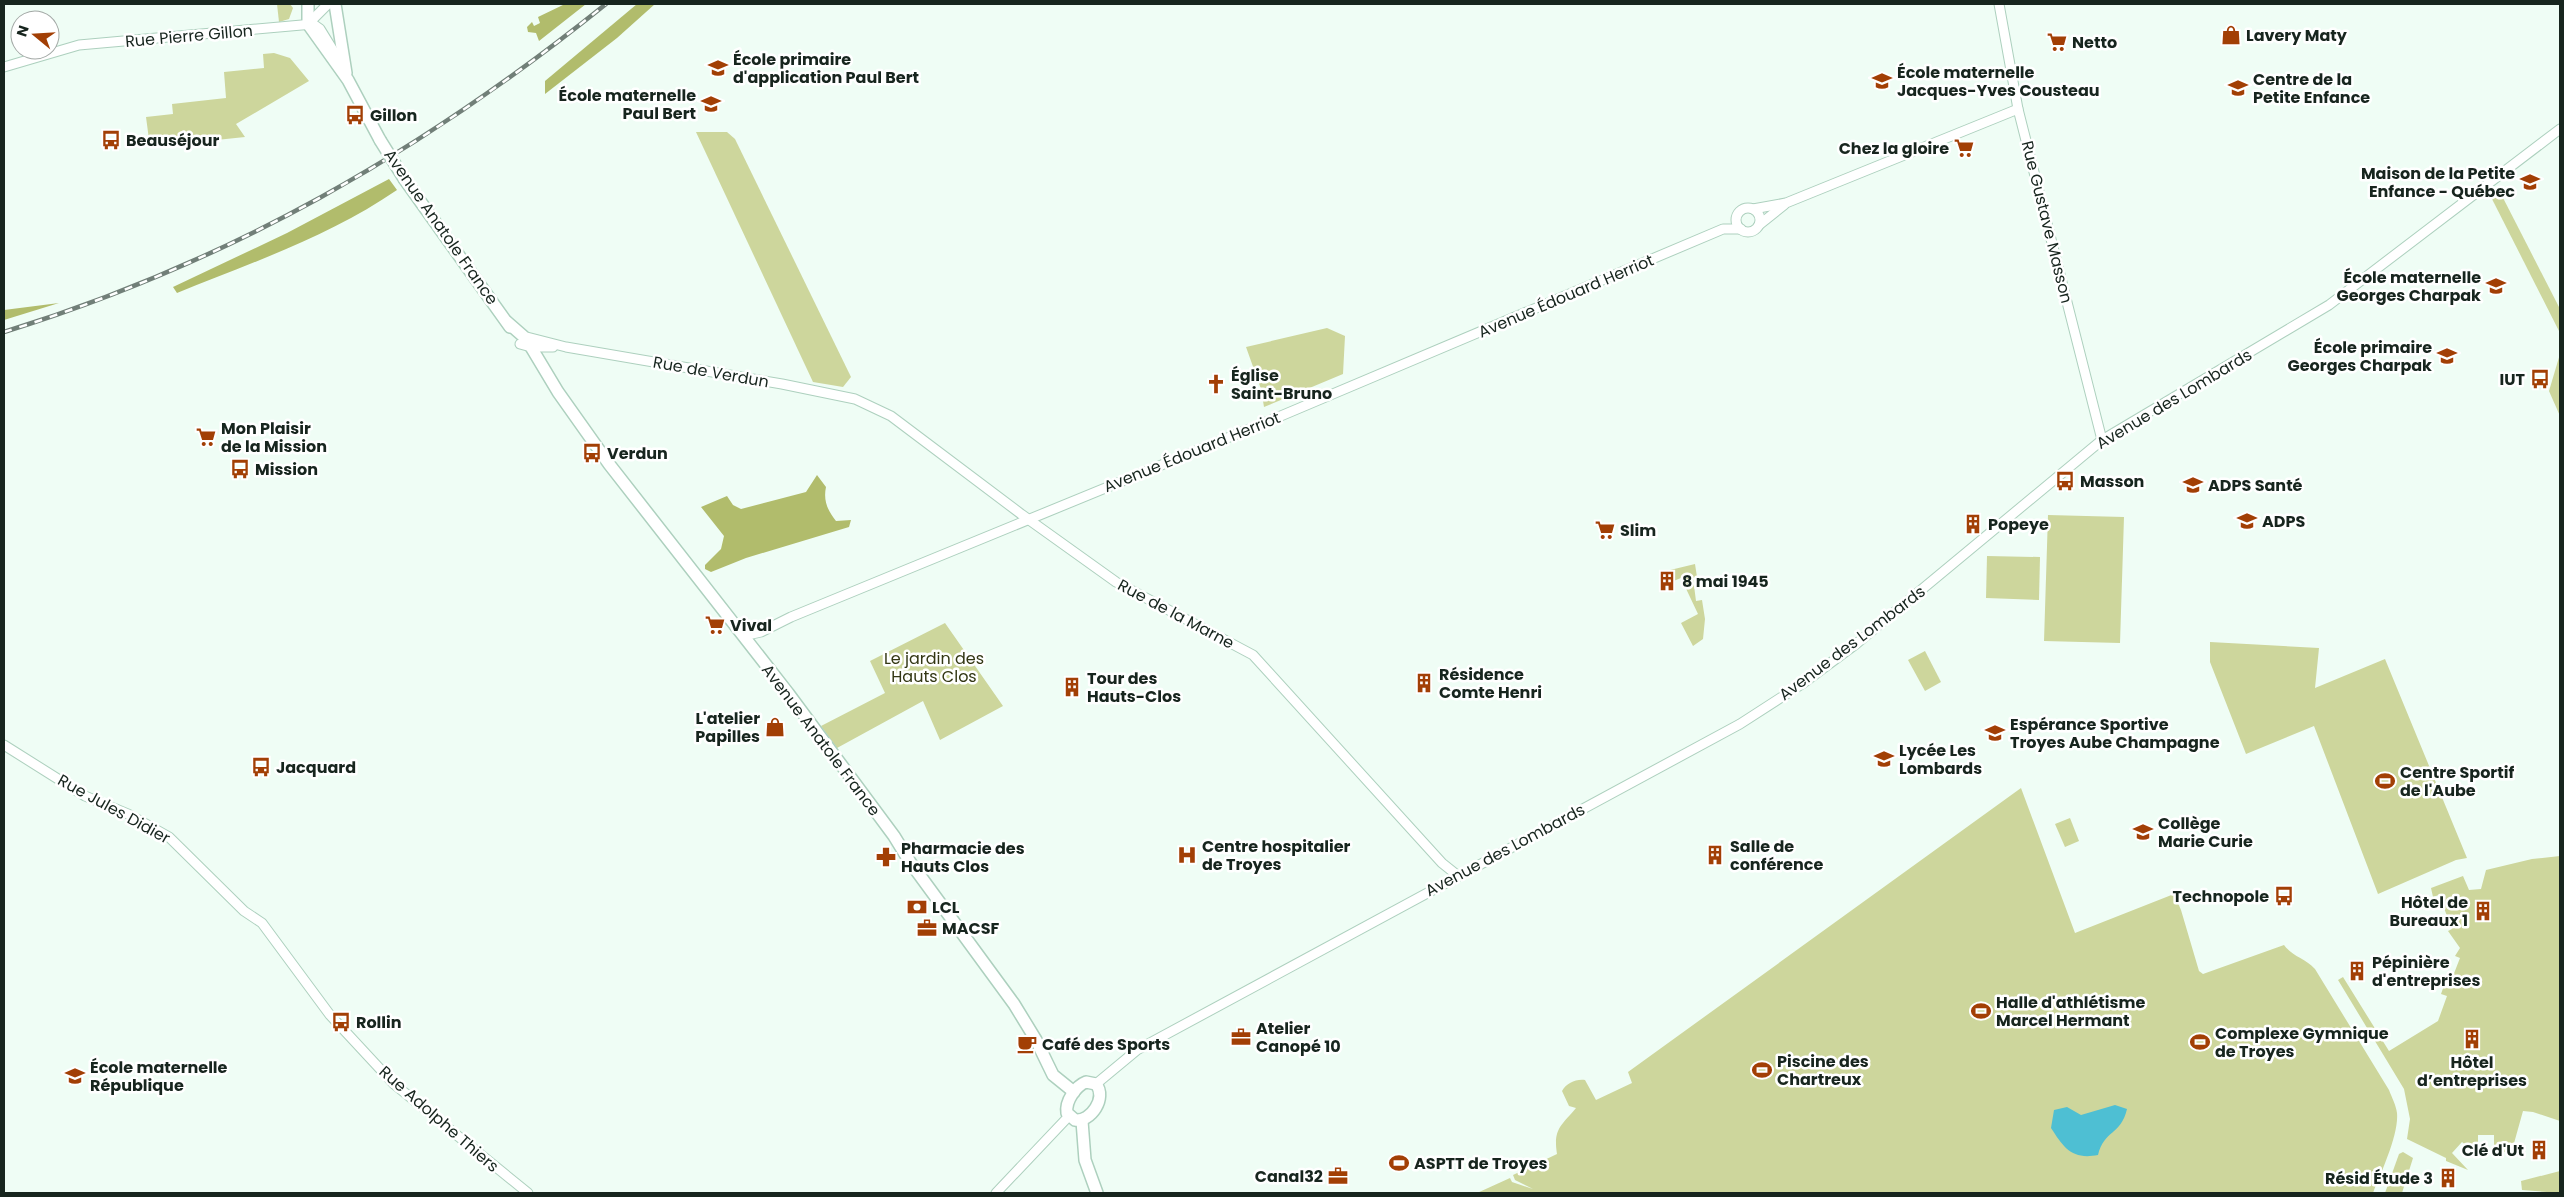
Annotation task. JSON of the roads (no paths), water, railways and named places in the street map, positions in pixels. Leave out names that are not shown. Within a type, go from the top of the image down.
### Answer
[{"type":"main road","points":[[308,24],[309,4]]},
{"type":"main road","points":[[335,4],[341,56],[348,80]]},
{"type":"main road","name":"Avenue Anatole France","points":[[308,24],[348,80],[380,140],[405,180],[507,322],[525,342],[531,361],[558,392],[609,464],[743,636],[894,836],[910,862],[1014,1004],[1036,1040],[1053,1076],[1074,1092]]},
{"type":"main road","points":[[1086,1082],[1096,1084],[1100,1092],[1100,1098],[1089,1117],[1082,1121],[1075,1120],[1069,1116],[1067,1106],[1074,1092],[1086,1082]]},
{"type":"main road","points":[[1082,1121],[1085,1160],[1097,1193]]},
{"type":"street","points":[[309,4],[314,9],[326,6]]},
{"type":"street","name":"Rue Gustave Masson","points":[[1999,4],[2018,109],[2102,440]]},
{"type":"street","points":[[308,24],[326,6]]},
{"type":"street","name":"Rue Pierre Gillon","points":[[4,67],[70,47],[308,24]]},
{"type":"street","points":[[1786,203],[1750,232],[1740,229],[1736,220],[1738,214],[1743,209],[1786,203],[2018,109]]},
{"type":"street","name":"Avenue des Lombards","points":[[1096,1084],[1137,1050],[1740,724],[1802,684],[1878,626],[2102,440],[2329,305],[2560,129]]},
{"type":"street","points":[[1753,209],[1759,214],[1759,225]]},
{"type":"street","name":"Avenue Édouard Herriot","points":[[743,636],[761,632],[791,617],[1276,418],[1723,229],[1738,214]]},
{"type":"street","name":"Avenue Édouard Herriot","points":[[1723,229],[1740,229]]},
{"type":"street","name":"Rue de Verdun","points":[[525,342],[566,347],[782,384],[855,399]]},
{"type":"street","name":"Rue de Verdun","points":[[525,342],[566,347]]},
{"type":"street","name":"Rue de la Marne","points":[[855,399],[891,416],[1027,519],[1116,582],[1253,655],[1442,863],[1457,876]]},
{"type":"street","name":"Rue Jules Didier","points":[[4,744],[85,796],[128,814],[169,837],[244,911],[262,924]]},
{"type":"street","name":"Rue Adolphe Thiers","points":[[262,924],[330,1015],[394,1084],[528,1193]]},
{"type":"street","points":[[996,1193],[1069,1116]]},
{"type":"water","points":[[2115,1105],[2127,1109],[2121,1124],[2104,1141],[2098,1155],[2082,1156],[2075,1154],[2065,1147],[2051,1128],[2054,1110],[2067,1107],[2081,1115]]},
{"type":"railway","points":[[4,332],[87,304],[168,272],[245,236],[321,197],[394,154],[466,108],[537,58],[606,4]]},
{"type":"place","name":"Lavery Maty","points":[[2231,35]]},
{"type":"place","name":"Netto","points":[[2057,42]]},
{"type":"place","name":"École primaire d'application Paul Bert","points":[[718,68]]},
{"type":"place","name":"École maternelle Jacques-Yves Cousteau","points":[[1882,81]]},
{"type":"place","name":"Centre de la Petite Enfance","points":[[2238,88]]},
{"type":"place","name":"École maternelle Paul Bert","points":[[711,104]]},
{"type":"place","name":"Gillon","points":[[355,115]]},
{"type":"place","name":"Beauséjour","points":[[111,140]]},
{"type":"place","name":"Chez la gloire","points":[[1964,148]]},
{"type":"place","name":"Maison de la Petite Enfance - Québec","points":[[2530,182]]},
{"type":"place","name":"École maternelle Georges Charpak","points":[[2496,286]]},
{"type":"place","name":"École primaire Georges Charpak","points":[[2447,356]]},
{"type":"place","name":"IUT","points":[[2540,379]]},
{"type":"place","name":"Église Saint-Bruno","points":[[1216,384]]},
{"type":"place","name":"Mon Plaisir de la Mission","points":[[206,437]]},
{"type":"place","name":"Verdun","points":[[592,453]]},
{"type":"place","name":"Mission","points":[[240,469]]},
{"type":"place","name":"Masson","points":[[2065,481]]},
{"type":"place","name":"ADPS Santé","points":[[2193,485]]},
{"type":"place","name":"ADPS","points":[[2247,521]]},
{"type":"place","name":"Popeye","points":[[1973,524]]},
{"type":"place","name":"Slim","points":[[1605,530]]},
{"type":"place","name":"8 mai 1945","points":[[1667,581]]},
{"type":"place","name":"Vival","points":[[715,625]]},
{"type":"place","name":"Résidence Comte Henri","points":[[1424,683]]},
{"type":"place","name":"Tour des Hauts-Clos","points":[[1072,687]]},
{"type":"place","name":"L'atelier Papilles","points":[[775,727]]},
{"type":"place","name":"Espérance Sportive Troyes Aube Champagne","points":[[1995,733]]},
{"type":"place","name":"Lycée Les Lombards","points":[[1884,759]]},
{"type":"place","name":"Jacquard","points":[[261,767]]},
{"type":"place","name":"Centre Sportif de l'Aube","points":[[2385,781]]},
{"type":"place","name":"Collège Marie Curie","points":[[2143,832]]},
{"type":"place","name":"Centre hospitalier de Troyes","points":[[1187,855]]},
{"type":"place","name":"Salle de conférence","points":[[1715,855]]},
{"type":"place","name":"Pharmacie des Hauts Clos","points":[[886,857]]},
{"type":"place","name":"Technopole","points":[[2284,896]]},
{"type":"place","name":"LCL","points":[[917,907]]},
{"type":"place","name":"Hôtel de Bureaux 1","points":[[2483,911]]},
{"type":"place","name":"MACSF","points":[[927,928]]},
{"type":"place","name":"Pépinière d'entreprises","points":[[2357,971]]},
{"type":"place","name":"Halle d'athlétisme Marcel Hermant","points":[[1981,1011]]},
{"type":"place","name":"Rollin","points":[[341,1022]]},
{"type":"place","name":"Atelier Canopé 10","points":[[1241,1037]]},
{"type":"place","name":"Hôtel d’entreprises","points":[[2472,1039]]},
{"type":"place","name":"Complexe Gymnique de Troyes","points":[[2200,1042]]},
{"type":"place","name":"Café des Sports","points":[[1027,1044]]},
{"type":"place","name":"Piscine des Chartreux","points":[[1762,1070]]},
{"type":"place","name":"École maternelle République","points":[[75,1076]]},
{"type":"place","name":"Clé d'Ut","points":[[2539,1150]]},
{"type":"place","name":"ASPTT de Troyes","points":[[1399,1163]]},
{"type":"place","name":"Canal32","points":[[1338,1176]]},
{"type":"place","name":"Résid Étude 3","points":[[2448,1178]]},
{"type":"park label","name":"Le jardin des Hauts Clos","points":[[934,667]]}]
